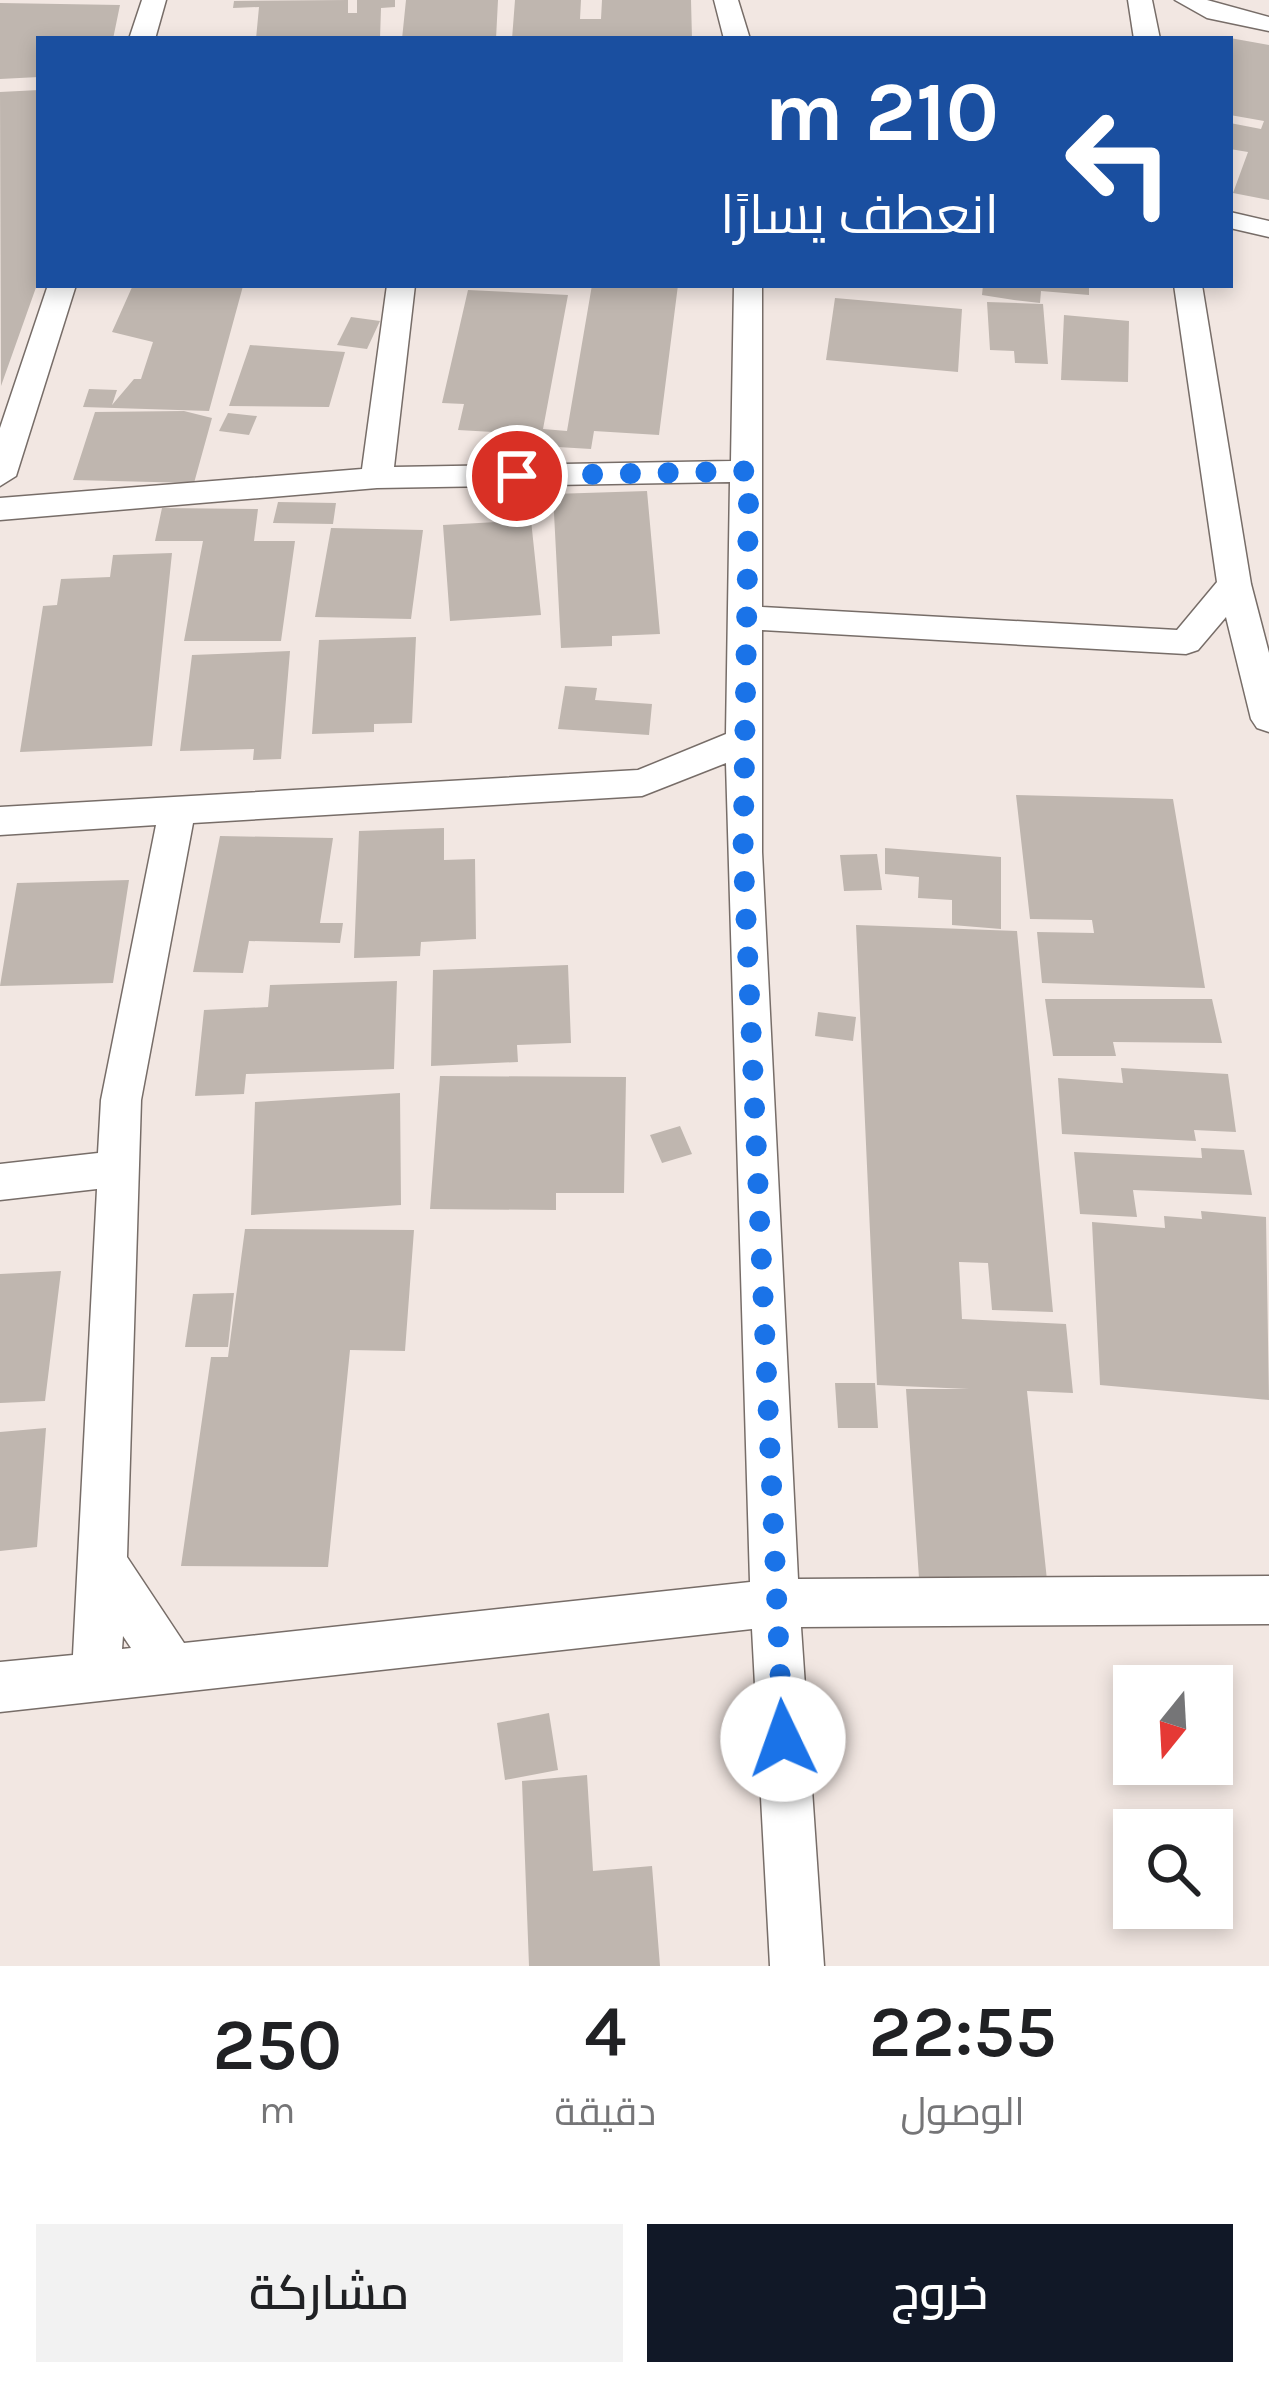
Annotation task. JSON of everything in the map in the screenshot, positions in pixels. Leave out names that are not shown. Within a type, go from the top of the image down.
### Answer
[{"type":"street","points":[[143,36],[154,0]]},
{"type":"street","points":[[726,0],[736,36]]},
{"type":"street","points":[[1140,0],[1146,36]]},
{"type":"street","points":[[1187,0],[1216,13],[1269,24]]},
{"type":"street","points":[[1233,221],[1269,229]]},
{"type":"street","points":[[0,476],[61,288]]},
{"type":"street","points":[[377,478],[401,288]]},
{"type":"street","points":[[748,288],[743,852],[775,1603],[797,1966]]},
{"type":"street","points":[[1187,288],[1234,584],[1269,719]]},
{"type":"street","points":[[0,509],[377,478],[749,471]]},
{"type":"street","points":[[747,618],[1186,642],[1234,584]]},
{"type":"street","points":[[0,821],[642,782],[745,741]]},
{"type":"street","points":[[96,1677],[121,1100],[177,811]]},
{"type":"street","points":[[0,1182],[118,1168]]},
{"type":"street","points":[[103,1563],[172,1668]]},
{"type":"street","points":[[0,1687],[775,1603],[1269,1600]]},
{"type":"building","points":[[348,0],[348,13],[357,13],[357,0],[395,0],[395,7],[381,8],[380,36],[256,36],[259,7],[233,8],[234,1]]},
{"type":"building","points":[[406,0],[498,0],[496,36],[402,36]]},
{"type":"building","points":[[515,0],[581,0],[580,19],[601,19],[602,0],[691,0],[692,36],[512,36]]},
{"type":"building","points":[[0,3],[120,5],[114,36],[36,36],[36,77],[0,79]]},
{"type":"building","points":[[1233,39],[1269,45],[1269,200],[1233,193],[1248,152],[1233,150],[1233,124],[1261,129],[1264,121],[1233,116]]},
{"type":"building","points":[[36,90],[36,287],[1,386],[0,92]]},
{"type":"building","points":[[132,288],[242,288],[209,411],[83,407],[89,389],[117,390],[112,405],[134,379],[141,379],[153,342],[112,332]]},
{"type":"building","points":[[591,288],[678,288],[659,435],[594,431],[591,449],[491,443],[493,432],[458,430],[464,404],[442,403],[468,290],[568,295],[543,429],[567,431]]},
{"type":"building","points":[[983,288],[1089,288],[1089,295],[1041,291],[1040,303],[982,295]]},
{"type":"building","points":[[835,298],[962,309],[958,372],[826,360]]},
{"type":"building","points":[[987,302],[1043,304],[1048,364],[1015,363],[1014,351],[990,350]]},
{"type":"building","points":[[1064,315],[1129,321],[1128,382],[1061,380]]},
{"type":"building","points":[[351,317],[380,321],[367,349],[337,345]]},
{"type":"building","points":[[250,345],[345,352],[329,407],[229,406]]},
{"type":"building","points":[[184,411],[212,418],[194,483],[73,480],[95,412]]},
{"type":"building","points":[[228,413],[257,416],[249,435],[219,431]]},
{"type":"building","points":[[647,491],[660,634],[612,636],[612,646],[561,648],[553,494]]},
{"type":"building","points":[[278,502],[336,503],[333,524],[273,523]]},
{"type":"building","points":[[162,508],[258,509],[254,541],[295,541],[281,641],[184,641],[203,541],[155,541]]},
{"type":"building","points":[[531,520],[541,615],[450,621],[443,525]]},
{"type":"building","points":[[331,528],[423,530],[411,619],[315,617]]},
{"type":"building","points":[[172,553],[152,746],[20,752],[43,606],[57,605],[61,579],[110,577],[113,555]]},
{"type":"building","points":[[416,637],[412,723],[374,724],[374,732],[312,734],[319,640]]},
{"type":"building","points":[[290,651],[281,759],[253,760],[254,749],[180,751],[192,655]]},
{"type":"building","points":[[565,686],[597,688],[595,700],[652,704],[649,735],[558,729]]},
{"type":"building","points":[[1016,795],[1173,799],[1205,988],[1042,983],[1037,932],[1094,933],[1092,920],[1030,919]]},
{"type":"building","points":[[444,828],[444,860],[475,859],[476,939],[421,942],[420,956],[354,958],[359,831]]},
{"type":"building","points":[[220,836],[333,838],[320,923],[343,923],[340,943],[249,941],[243,973],[193,972]]},
{"type":"building","points":[[885,848],[1001,857],[1001,929],[952,925],[952,900],[918,898],[919,877],[885,874]]},
{"type":"building","points":[[877,854],[882,890],[844,891],[840,855]]},
{"type":"building","points":[[129,880],[113,983],[0,986],[17,883]]},
{"type":"building","points":[[856,925],[1017,931],[1053,1312],[992,1310],[988,1263],[959,1262],[962,1319],[1066,1324],[1073,1393],[1027,1391],[1047,1580],[919,1578],[906,1389],[969,1389],[877,1385]]},
{"type":"building","points":[[568,965],[571,1043],[517,1045],[518,1062],[431,1066],[433,970]]},
{"type":"building","points":[[397,981],[394,1069],[246,1074],[244,1094],[195,1096],[204,1010],[268,1007],[270,985]]},
{"type":"building","points":[[1045,999],[1212,999],[1222,1043],[1113,1042],[1116,1056],[1053,1056]]},
{"type":"building","points":[[818,1012],[856,1017],[853,1041],[815,1036]]},
{"type":"building","points":[[1121,1068],[1228,1074],[1236,1132],[1194,1130],[1196,1141],[1062,1134],[1058,1078],[1123,1083]]},
{"type":"building","points":[[440,1076],[626,1077],[624,1193],[556,1193],[556,1210],[430,1209]]},
{"type":"building","points":[[400,1093],[401,1205],[251,1215],[255,1102]]},
{"type":"building","points":[[680,1126],[692,1154],[662,1163],[650,1135]]},
{"type":"building","points":[[1201,1148],[1244,1150],[1252,1195],[1133,1190],[1137,1217],[1080,1214],[1074,1152],[1202,1158]]},
{"type":"building","points":[[1201,1211],[1266,1217],[1269,1400],[1100,1385],[1092,1222],[1165,1228],[1164,1216],[1202,1219]]},
{"type":"building","points":[[245,1229],[414,1230],[405,1351],[350,1350],[328,1567],[181,1566],[211,1357],[228,1357]]},
{"type":"building","points":[[61,1271],[45,1401],[0,1403],[0,1274]]},
{"type":"building","points":[[234,1293],[228,1347],[185,1347],[193,1294]]},
{"type":"building","points":[[835,1383],[875,1383],[878,1428],[838,1428]]},
{"type":"building","points":[[46,1428],[37,1547],[0,1551],[0,1432]]},
{"type":"building","points":[[549,1713],[558,1770],[505,1780],[497,1723]]},
{"type":"building","points":[[587,1775],[593,1871],[652,1866],[660,1966],[529,1966],[522,1781]]},
{"type":"route","points":[[517,476],[749,471],[743,852],[783,1739]]}]
